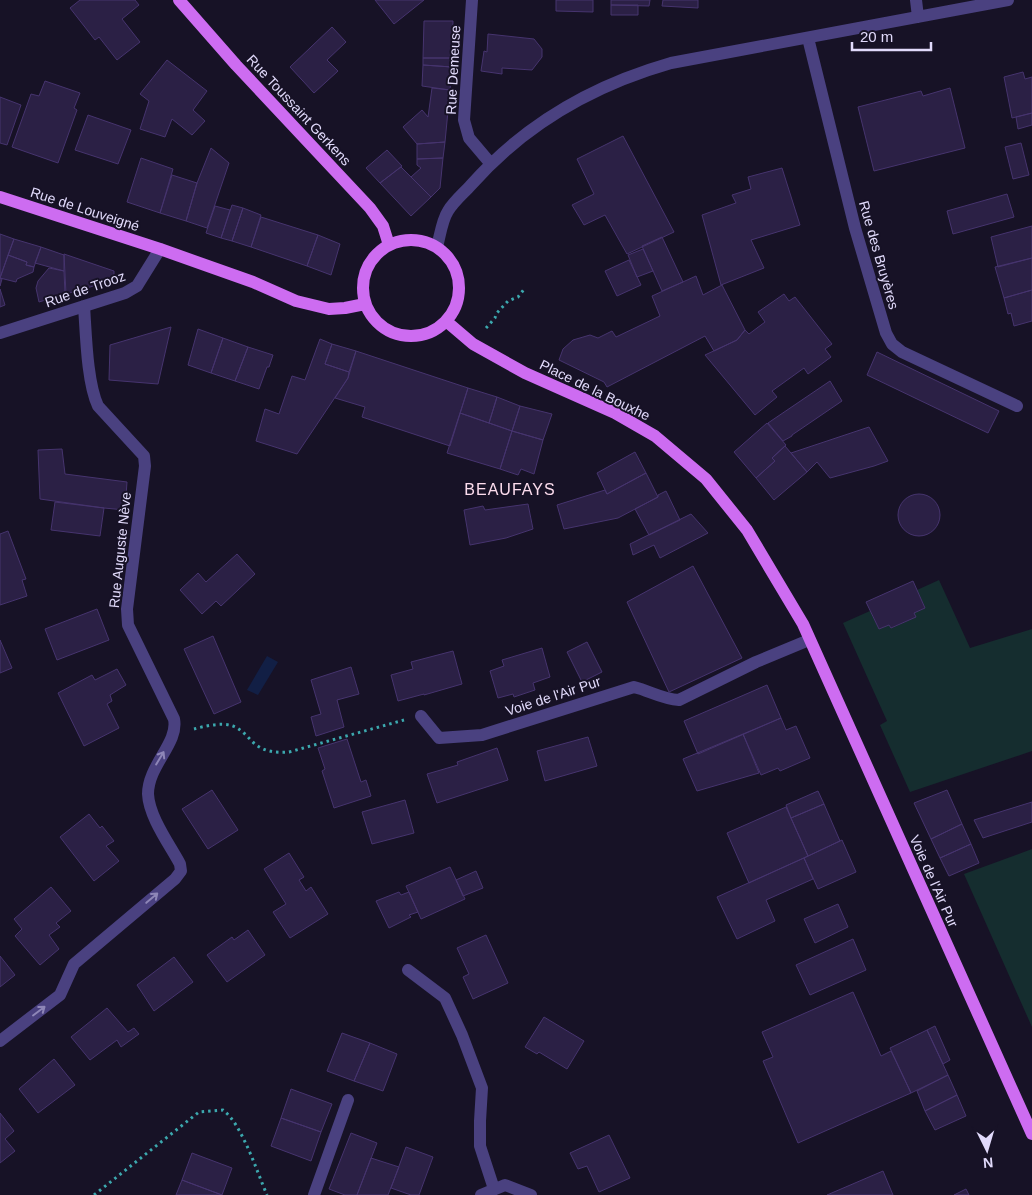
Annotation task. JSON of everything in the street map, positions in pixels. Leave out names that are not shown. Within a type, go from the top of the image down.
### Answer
[{"type":"main road","name":"Rue Toussaint Gerkens","points":[[179,0],[236,65],[370,208],[383,226],[389,245]]},
{"type":"main road","name":"Rue de Louveigné","points":[[0,197],[160,249]]},
{"type":"main road","points":[[405,240],[422,241],[437,247],[449,259],[457,274],[459,290],[455,306],[446,320],[435,329],[422,334],[408,336],[394,333],[382,326],[372,316],[366,304],[363,291],[364,277],[369,264],[377,253],[389,245],[405,240]]},
{"type":"main road","points":[[160,249],[253,282],[296,301],[328,309],[366,304]]},
{"type":"main road","name":"Place de la Bouxhe","points":[[446,320],[473,344],[525,374],[615,413],[655,436],[692,467],[706,479],[747,530],[802,624]]},
{"type":"main road","name":"Voie de l'Air Pur","points":[[802,624],[1032,1134]]},
{"type":"street","name":"Rue Demeuse","points":[[472,0],[464,120],[469,138],[491,164]]},
{"type":"street","points":[[916,0],[918,17]]},
{"type":"street","points":[[437,247],[447,212],[491,164],[525,134],[570,104],[609,84],[644,70],[671,63],[1008,0]]},
{"type":"street","name":"Rue des Bruyères","points":[[808,38],[850,209],[886,333],[892,344],[902,352],[1018,406]]},
{"type":"street","name":"Rue de Trooz","points":[[0,333],[125,293],[137,286],[160,249]]},
{"type":"street","name":"Rue Auguste Nève","points":[[84,306],[94,399],[98,406],[144,456],[145,466],[127,610],[128,625],[174,719],[176,728],[174,733]]},
{"type":"street","name":"Voie de l'Air Pur","points":[[420,716],[439,738],[482,735],[634,687],[666,699],[679,700],[756,662],[810,640]]},
{"type":"street","points":[[0,1041],[60,995],[74,964],[181,872],[180,864],[154,815],[148,794],[150,778],[174,733]]},
{"type":"street","points":[[408,970],[445,998],[462,1035],[482,1088],[480,1146],[494,1189]]},
{"type":"street","points":[[314,1195],[348,1100]]},
{"type":"street","points":[[481,1195],[505,1185],[531,1195]]},
{"type":"path","points":[[473,344],[508,301],[518,298],[525,288]]},
{"type":"path","points":[[174,733],[185,732],[208,725],[232,725],[242,731],[256,745],[276,754],[420,716]]},
{"type":"path","points":[[94,1195],[200,1112],[223,1110],[230,1115],[238,1128],[267,1195]]},
{"type":"green space","points":[[939,580],[970,648],[1032,629],[1032,751],[910,792],[880,725],[887,721],[843,623],[870,611],[879,629],[889,625],[892,628],[916,617],[914,613],[925,608],[917,590]]},
{"type":"green space","points":[[1032,849],[1032,1027],[964,874]]},
{"type":"water","points":[[267,656],[278,662],[258,695],[247,690]]},
{"type":"building","points":[[80,0],[135,0],[139,5],[122,19],[140,42],[117,60],[99,37],[95,40],[70,8]]},
{"type":"building","points":[[375,0],[424,0],[394,24]]},
{"type":"building","points":[[556,0],[593,0],[593,12],[556,11]]},
{"type":"building","points":[[611,0],[650,0],[649,6],[611,5]]},
{"type":"building","points":[[663,0],[698,0],[698,8],[662,6]]},
{"type":"building","points":[[611,5],[638,5],[638,15],[611,15]]},
{"type":"building","points":[[424,21],[453,21],[452,58],[423,58]]},
{"type":"building","points":[[332,27],[346,42],[327,60],[338,71],[314,93],[290,67]]},
{"type":"building","points":[[488,34],[534,39],[542,49],[542,57],[532,70],[502,68],[502,74],[481,71],[484,51],[487,52]]},
{"type":"building","points":[[423,58],[452,58],[452,67],[423,65]]},
{"type":"building","points":[[167,60],[207,91],[193,110],[205,121],[192,135],[172,119],[165,137],[140,129],[149,101],[140,94]]},
{"type":"building","points":[[423,65],[452,67],[450,90],[422,86]]},
{"type":"building","points":[[1023,72],[1025,79],[1032,77],[1032,113],[1012,118],[1004,77]]},
{"type":"building","points":[[45,81],[80,93],[74,108],[77,110],[58,163],[12,147],[31,94],[39,96]]},
{"type":"building","points":[[432,88],[450,90],[445,142],[417,144],[403,127],[422,110],[428,117]]},
{"type":"building","points":[[950,88],[965,148],[874,171],[858,107],[921,91],[923,96]]},
{"type":"building","points":[[0,97],[21,105],[7,145],[0,143]]},
{"type":"building","points":[[1032,113],[1032,125],[1018,129],[1016,117]]},
{"type":"building","points":[[88,115],[131,130],[118,164],[75,150]]},
{"type":"building","points":[[623,136],[674,232],[627,254],[605,215],[584,225],[572,205],[594,194],[577,159]]},
{"type":"building","points":[[445,142],[443,158],[417,159],[417,144]]},
{"type":"building","points":[[1021,143],[1029,175],[1013,179],[1005,147]]},
{"type":"building","points":[[211,148],[229,163],[207,228],[186,221],[197,183]]},
{"type":"building","points":[[387,150],[402,166],[380,183],[366,168]]},
{"type":"building","points":[[141,158],[173,169],[160,213],[127,202]]},
{"type":"building","points":[[443,158],[440,188],[431,197],[411,177],[421,168],[417,165],[417,159]]},
{"type":"building","points":[[401,167],[431,197],[411,216],[380,183]]},
{"type":"building","points":[[782,168],[800,225],[751,240],[764,268],[721,285],[702,215],[736,203],[732,195],[751,189],[748,177]]},
{"type":"building","points":[[172,175],[197,183],[186,221],[160,213]]},
{"type":"building","points":[[1007,194],[1014,217],[953,234],[947,211]]},
{"type":"building","points":[[232,205],[243,208],[232,241],[221,238]]},
{"type":"building","points":[[215,206],[230,210],[221,238],[206,233]]},
{"type":"building","points":[[243,208],[261,215],[251,247],[232,241]]},
{"type":"building","points":[[261,217],[318,235],[307,266],[251,247]]},
{"type":"building","points":[[1032,226],[1032,258],[998,267],[991,237]]},
{"type":"building","points":[[0,234],[14,239],[0,278]]},
{"type":"building","points":[[318,235],[340,244],[331,275],[307,266]]},
{"type":"building","points":[[662,237],[683,282],[662,291],[642,246]]},
{"type":"building","points":[[14,239],[41,247],[34,267],[26,265],[27,262],[8,255]]},
{"type":"building","points":[[41,247],[64,255],[64,271],[35,263]]},
{"type":"building","points":[[643,249],[653,271],[637,277],[628,255]]},
{"type":"building","points":[[64,254],[114,271],[114,280],[66,294]]},
{"type":"building","points":[[8,255],[27,262],[26,265],[34,267],[33,272],[17,279],[16,282],[0,278]]},
{"type":"building","points":[[1032,258],[1032,290],[1004,298],[995,267]]},
{"type":"building","points":[[629,260],[641,285],[617,296],[605,271]]},
{"type":"building","points":[[49,268],[64,271],[65,294],[39,302],[36,288],[38,281]]},
{"type":"building","points":[[696,276],[703,295],[722,285],[745,330],[737,340],[714,351],[705,336],[607,387],[604,382],[559,360],[563,349],[573,340],[590,335],[598,338],[612,331],[616,337],[660,316],[652,296]]},
{"type":"building","points":[[0,289],[5,305],[0,307]]},
{"type":"building","points":[[1032,290],[1032,321],[1014,326],[1011,313],[1008,314],[1004,298]]},
{"type":"building","points":[[784,294],[789,301],[795,297],[832,344],[825,349],[831,357],[808,374],[804,368],[772,391],[777,397],[755,415],[705,355],[737,340],[745,330],[749,334],[765,322],[758,312]]},
{"type":"building","points":[[171,327],[158,384],[109,380],[110,345]]},
{"type":"building","points":[[198,329],[223,338],[211,373],[188,365]]},
{"type":"building","points":[[223,338],[248,347],[235,381],[211,373]]},
{"type":"building","points":[[320,339],[332,344],[325,364],[349,372],[348,378],[297,454],[256,441],[265,409],[279,414],[292,376],[305,380]]},
{"type":"building","points":[[332,344],[356,351],[349,372],[325,364]]},
{"type":"building","points":[[248,347],[273,355],[259,389],[235,381]]},
{"type":"building","points":[[356,351],[468,388],[450,446],[362,417],[365,407],[335,398],[348,378]]},
{"type":"building","points":[[877,352],[999,411],[988,433],[867,375]]},
{"type":"building","points":[[830,381],[842,401],[783,441],[768,423]]},
{"type":"building","points":[[468,388],[497,397],[489,423],[460,413]]},
{"type":"building","points":[[497,397],[520,406],[512,431],[489,423]]},
{"type":"building","points":[[520,406],[552,414],[543,440],[512,431]]},
{"type":"building","points":[[460,413],[512,431],[500,469],[447,453]]},
{"type":"building","points":[[767,423],[786,445],[772,458],[775,461],[756,478],[734,452]]},
{"type":"building","points":[[869,427],[888,461],[830,478],[817,462],[807,472],[791,453]]},
{"type":"building","points":[[512,431],[543,440],[534,474],[521,469],[518,475],[500,469]]},
{"type":"building","points":[[785,446],[807,472],[774,500],[756,478],[775,461],[772,458]]},
{"type":"building","points":[[62,449],[65,474],[127,482],[125,510],[40,499],[38,450]]},
{"type":"building","points":[[635,452],[646,473],[607,494],[597,473]]},
{"type":"building","points":[[646,473],[658,497],[618,518],[564,529],[557,505],[605,490],[607,494]]},
{"type":"building","points":[[666,491],[680,520],[649,535],[635,509]]},
{"type":"building","points":[[919,494],[934,500],[940,515],[934,530],[919,536],[904,530],[898,515],[904,500]]},
{"type":"building","points":[[55,502],[104,508],[100,536],[51,530]]},
{"type":"building","points":[[528,504],[533,529],[506,538],[470,545],[464,510],[483,506],[485,510]]},
{"type":"building","points":[[691,514],[708,533],[660,558],[654,545],[633,555],[630,544]]},
{"type":"building","points":[[8,531],[26,579],[22,580],[27,596],[0,605],[0,534]]},
{"type":"building","points":[[237,554],[255,574],[221,606],[216,601],[202,614],[180,590],[198,573],[206,582]]},
{"type":"building","points":[[693,566],[742,658],[669,692],[627,602]]},
{"type":"building","points":[[913,581],[925,608],[914,613],[916,617],[891,628],[889,625],[879,629],[866,602]]},
{"type":"building","points":[[97,609],[109,640],[57,660],[45,629]]},
{"type":"building","points":[[213,636],[241,702],[214,714],[184,649]]},
{"type":"building","points":[[0,640],[12,668],[0,673]]},
{"type":"building","points":[[587,642],[602,672],[582,682],[567,652]]},
{"type":"building","points":[[542,648],[550,677],[533,683],[535,690],[514,697],[513,694],[498,698],[490,671],[504,666],[502,660]]},
{"type":"building","points":[[453,651],[462,684],[398,701],[391,675],[413,669],[411,662]]},
{"type":"building","points":[[351,667],[359,694],[337,700],[344,727],[316,736],[311,717],[321,714],[311,680]]},
{"type":"building","points":[[117,669],[126,685],[110,695],[112,701],[107,704],[119,728],[84,746],[58,693],[92,675],[95,680]]},
{"type":"building","points":[[767,685],[781,718],[698,754],[684,721]]},
{"type":"building","points":[[781,718],[786,730],[796,726],[810,758],[780,771],[778,768],[761,775],[743,734]]},
{"type":"building","points":[[743,734],[759,773],[697,791],[683,759]]},
{"type":"building","points":[[588,737],[597,766],[545,781],[537,751]]},
{"type":"building","points":[[347,739],[361,782],[366,780],[371,796],[334,808],[322,771],[325,769],[318,748]]},
{"type":"building","points":[[497,748],[508,780],[437,803],[427,774],[458,765],[457,762]]},
{"type":"building","points":[[212,790],[238,830],[208,849],[182,809]]},
{"type":"building","points":[[947,790],[962,824],[931,839],[914,803]]},
{"type":"building","points":[[818,791],[824,804],[791,818],[786,805]]},
{"type":"building","points":[[405,800],[414,833],[372,844],[362,812]]},
{"type":"building","points":[[1032,802],[1032,822],[983,838],[974,820]]},
{"type":"building","points":[[824,804],[840,841],[808,856],[791,818]]},
{"type":"building","points":[[786,807],[808,856],[749,883],[727,833]]},
{"type":"building","points":[[89,814],[114,841],[106,846],[119,861],[94,881],[60,837]]},
{"type":"building","points":[[962,824],[971,844],[940,858],[931,839]]},
{"type":"building","points":[[842,840],[856,872],[818,889],[804,858]]},
{"type":"building","points":[[971,844],[979,863],[949,876],[940,858]]},
{"type":"building","points":[[289,853],[304,877],[299,880],[306,891],[311,887],[328,914],[290,938],[273,912],[286,904],[264,869]]},
{"type":"building","points":[[804,858],[813,879],[766,900],[775,921],[737,939],[717,897]]},
{"type":"building","points":[[450,867],[465,899],[421,919],[406,886]]},
{"type":"building","points":[[476,871],[483,888],[463,896],[456,880]]},
{"type":"building","points":[[51,887],[71,911],[56,923],[60,927],[49,935],[59,949],[40,965],[15,936],[22,929],[14,919]]},
{"type":"building","points":[[399,892],[401,895],[409,892],[418,912],[409,915],[411,917],[389,928],[376,901]]},
{"type":"building","points":[[838,904],[848,927],[815,943],[804,919]]},
{"type":"building","points":[[248,930],[265,955],[227,982],[207,955],[232,937],[234,940]]},
{"type":"building","points":[[486,935],[508,983],[473,999],[463,977],[469,974],[457,948]]},
{"type":"building","points":[[853,939],[866,970],[810,995],[796,965]]},
{"type":"building","points":[[0,956],[15,975],[0,987]]},
{"type":"building","points":[[174,957],[193,982],[154,1011],[137,985]]},
{"type":"building","points":[[853,992],[881,1056],[891,1051],[911,1093],[798,1143],[763,1061],[773,1057],[762,1032]]},
{"type":"building","points":[[107,1008],[128,1032],[134,1028],[139,1034],[121,1047],[117,1040],[90,1060],[71,1037]]},
{"type":"building","points":[[544,1017],[584,1041],[567,1069],[539,1052],[537,1054],[525,1047]]},
{"type":"building","points":[[935,1026],[950,1060],[943,1064],[927,1030]]},
{"type":"building","points":[[927,1030],[948,1075],[911,1093],[890,1048]]},
{"type":"building","points":[[342,1033],[370,1043],[354,1081],[327,1071]]},
{"type":"building","points":[[370,1043],[397,1054],[383,1091],[354,1081]]},
{"type":"building","points":[[54,1059],[75,1085],[38,1113],[19,1089]]},
{"type":"building","points":[[948,1075],[957,1095],[925,1111],[917,1091]]},
{"type":"building","points":[[291,1089],[332,1104],[321,1132],[281,1118]]},
{"type":"building","points":[[957,1095],[966,1116],[935,1130],[925,1111]]},
{"type":"building","points":[[0,1113],[14,1131],[5,1139],[15,1151],[0,1163]]},
{"type":"building","points":[[281,1118],[321,1132],[311,1161],[271,1146]]},
{"type":"building","points":[[351,1133],[377,1143],[357,1195],[345,1195],[329,1189]]},
{"type":"building","points":[[609,1135],[630,1178],[599,1192],[587,1166],[578,1169],[570,1153]]},
{"type":"building","points":[[406,1147],[433,1157],[419,1195],[411,1195],[391,1188]]},
{"type":"building","points":[[192,1153],[232,1168],[222,1195],[182,1180]]},
{"type":"building","points":[[371,1158],[399,1167],[388,1195],[357,1195]]},
{"type":"building","points":[[883,1171],[893,1195],[827,1195]]},
{"type":"building","points":[[182,1180],[222,1195],[176,1195]]},
{"type":"building","points":[[966,1189],[969,1195],[954,1195]]},
{"type":"district","name":"BEAUFAYS","points":[[510,489]]}]
